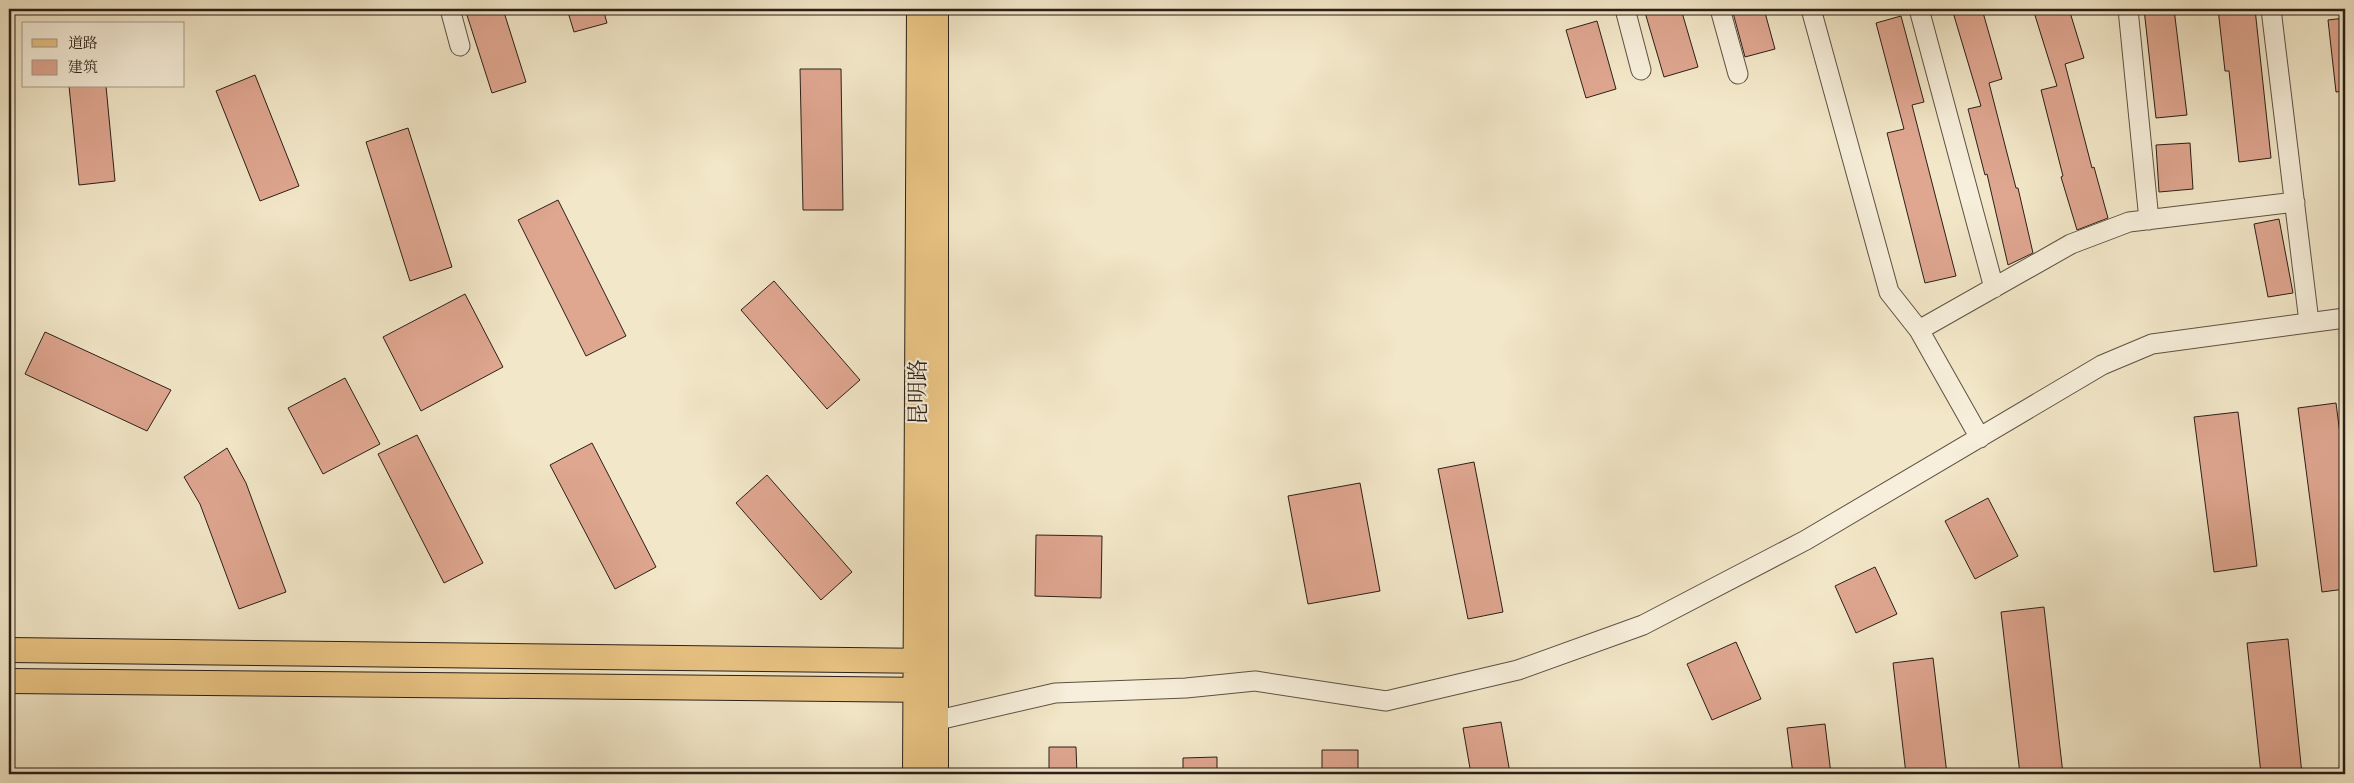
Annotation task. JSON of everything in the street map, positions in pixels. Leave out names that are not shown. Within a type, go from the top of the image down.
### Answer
[{"type":"main road","name":"昆明路","points":[[915,774],[925,719],[919,9]]},
{"type":"main road","name":"昆明路","points":[[925,661],[936,9]]},
{"type":"main road","points":[[9,650],[925,661]]},
{"type":"main road","points":[[9,681],[925,690]]},
{"type":"main road","name":"昆明路","points":[[925,719],[936,774]]},
{"type":"street","points":[[450,9],[460,46]]},
{"type":"street","points":[[1625,9],[1642,70]]},
{"type":"street","points":[[1720,9],[1738,74]]},
{"type":"street","points":[[1811,9],[1889,292],[1919,330],[1980,438]]},
{"type":"street","points":[[1919,9],[1994,288]]},
{"type":"street","points":[[2128,9],[2149,220]]},
{"type":"street","points":[[2271,9],[2309,322]]},
{"type":"street","points":[[1919,330],[2070,244],[2129,222],[2294,202]]},
{"type":"street","points":[[925,719],[1055,693],[1186,688],[1255,681],[1386,701],[1518,670],[1643,625],[1806,540],[2102,365],[2152,344],[2345,318]]},
{"type":"building","points":[[465,9],[503,9],[526,82],[492,93]]},
{"type":"building","points":[[567,9],[603,9],[607,23],[574,32]]},
{"type":"building","points":[[1644,9],[1681,9],[1698,67],[1664,77]]},
{"type":"building","points":[[1732,9],[1764,9],[1775,49],[1745,57]]},
{"type":"building","points":[[1952,9],[1982,9],[2002,79],[1989,83],[2016,188],[2018,188],[2033,253],[2008,265],[1987,174],[1985,175],[1968,109],[1981,106]]},
{"type":"building","points":[[2033,9],[2069,9],[2084,58],[2065,64],[2092,168],[2094,167],[2108,218],[2077,230],[2061,177],[2063,176],[2041,90],[2057,86]]},
{"type":"building","points":[[2144,9],[2174,9],[2187,115],[2156,118]]},
{"type":"building","points":[[2218,9],[2255,9],[2271,158],[2239,162],[2229,71],[2225,71]]},
{"type":"building","points":[[1901,16],[1924,102],[1912,105],[1956,276],[1925,283],[1887,133],[1904,129],[1876,23]]},
{"type":"building","points":[[2345,18],[2345,91],[2336,92],[2328,20]]},
{"type":"building","points":[[1597,21],[1616,89],[1586,98],[1566,30]]},
{"type":"building","points":[[800,69],[841,69],[843,210],[803,210]]},
{"type":"building","points":[[255,75],[299,186],[260,201],[216,91]]},
{"type":"building","points":[[69,88],[106,88],[115,181],[79,185]]},
{"type":"building","points":[[408,128],[452,267],[410,281],[366,142]]},
{"type":"building","points":[[2190,143],[2193,189],[2159,192],[2156,145]]},
{"type":"building","points":[[558,200],[626,336],[586,356],[518,220]]},
{"type":"building","points":[[2279,219],[2293,293],[2268,297],[2254,224]]},
{"type":"building","points":[[774,281],[860,380],[827,409],[741,310]]},
{"type":"building","points":[[465,294],[503,367],[421,411],[383,337]]},
{"type":"building","points":[[45,332],[171,390],[147,431],[25,374]]},
{"type":"building","points":[[345,378],[380,444],[323,474],[288,408]]},
{"type":"building","points":[[2336,403],[2345,473],[2345,589],[2322,592],[2298,408]]},
{"type":"building","points":[[2238,412],[2257,566],[2214,572],[2194,417]]},
{"type":"building","points":[[417,435],[483,563],[444,583],[378,454]]},
{"type":"building","points":[[592,443],[656,567],[615,589],[550,465]]},
{"type":"building","points":[[227,448],[246,483],[286,592],[239,609],[200,504],[184,477]]},
{"type":"building","points":[[1474,462],[1503,612],[1468,619],[1438,469]]},
{"type":"building","points":[[767,475],[852,572],[821,600],[736,503]]},
{"type":"building","points":[[1360,483],[1380,591],[1308,604],[1288,496]]},
{"type":"building","points":[[1988,498],[2018,556],[1975,579],[1945,521]]},
{"type":"building","points":[[1036,535],[1102,536],[1101,598],[1035,596]]},
{"type":"building","points":[[1875,567],[1897,614],[1856,633],[1835,586]]},
{"type":"building","points":[[2044,607],[2063,774],[2020,774],[2001,612]]},
{"type":"building","points":[[2288,639],[2302,774],[2261,774],[2247,643]]},
{"type":"building","points":[[1736,642],[1761,699],[1712,720],[1687,664]]},
{"type":"building","points":[[1933,658],[1947,774],[1906,774],[1893,663]]},
{"type":"building","points":[[1501,722],[1510,773],[1471,774],[1463,728]]},
{"type":"building","points":[[1825,724],[1831,774],[1793,774],[1787,728]]},
{"type":"building","points":[[1049,747],[1076,747],[1077,774],[1049,774]]},
{"type":"building","points":[[1322,750],[1358,750],[1358,774],[1322,774]]},
{"type":"building","points":[[1217,757],[1217,774],[1183,774],[1183,758]]}]
